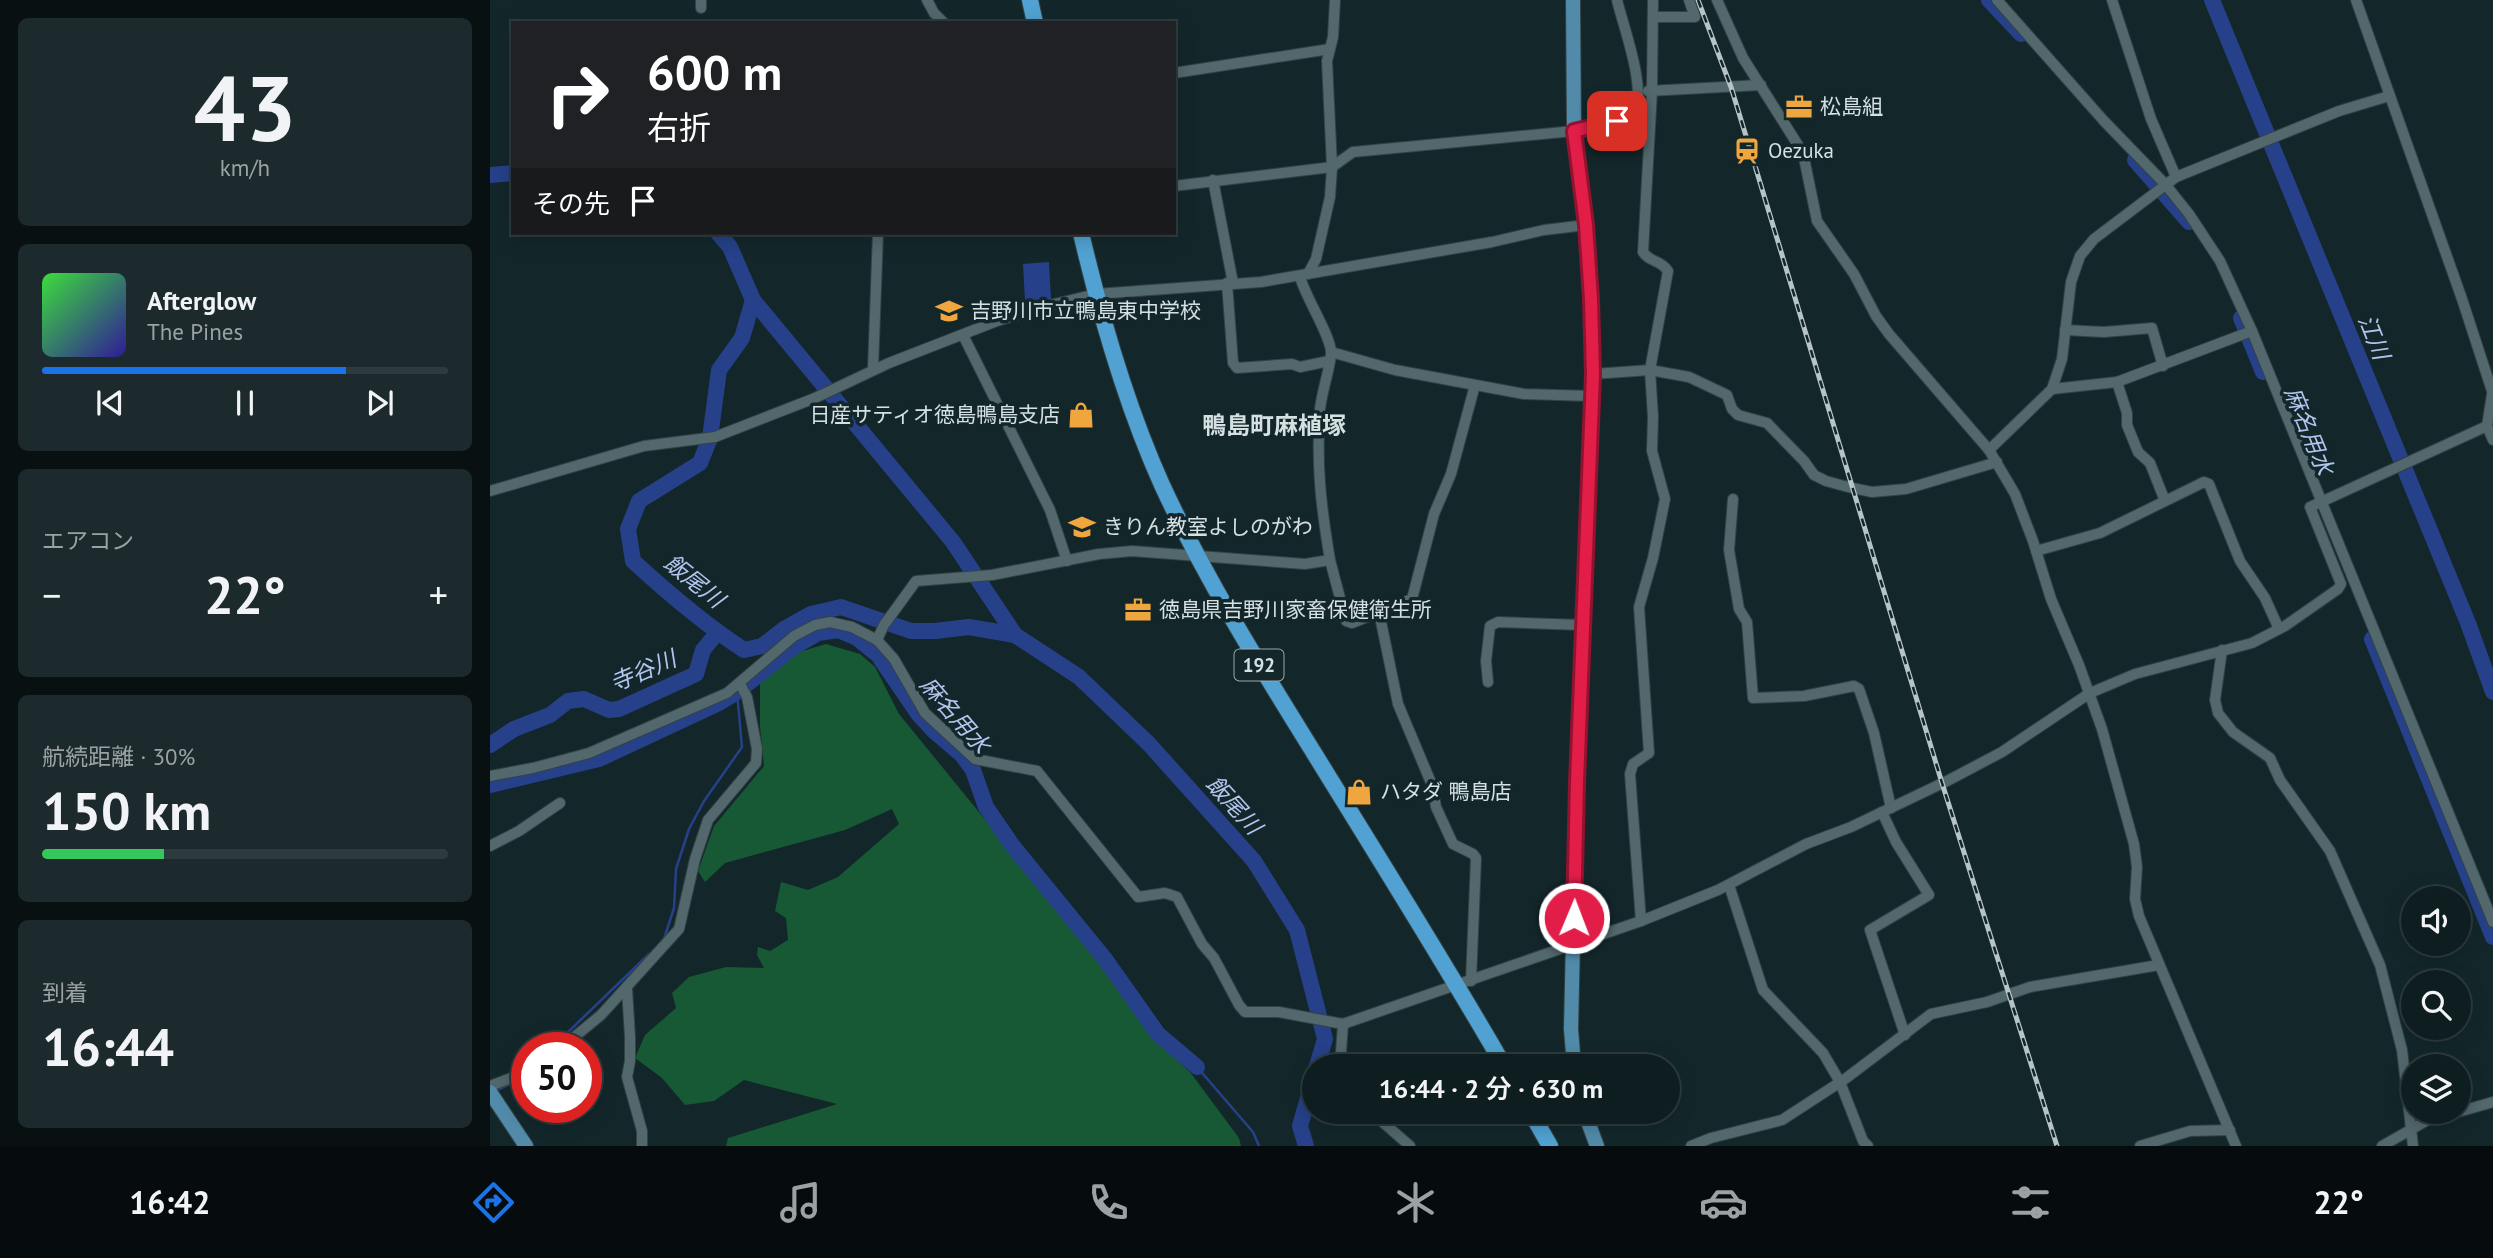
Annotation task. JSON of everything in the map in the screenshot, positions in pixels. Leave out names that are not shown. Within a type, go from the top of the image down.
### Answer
[{"type":"highway","points":[[1030,0],[1035,21]]},
{"type":"highway","name":"192","points":[[1082,235],[1096,294],[1125,388],[1162,484],[1238,630],[1464,982],[1498,1054]]},
{"type":"highway","points":[[1537,1124],[1550,1146]]},
{"type":"main road","points":[[1573,0],[1574,131],[1586,225],[1593,374],[1582,625],[1570,1029],[1573,1054]]},
{"type":"main road","points":[[491,1092],[526,1146]]},
{"type":"main road","points":[[1589,1124],[1597,1146]]},
{"type":"street","points":[[927,0],[942,21]]},
{"type":"street","points":[[1335,0],[1333,37],[1327,61],[1332,167],[1330,197],[1316,259],[1304,275],[1305,295],[1321,324],[1330,356],[1321,392],[1317,454],[1320,499],[1330,560],[1346,621],[1352,623],[1412,598],[1434,514],[1451,474],[1475,385]]},
{"type":"street","points":[[1176,186],[1332,167],[1353,152],[1574,131],[1633,120],[1639,109],[1639,92],[1617,0]]},
{"type":"street","points":[[1641,921],[1630,774],[1633,764],[1650,753],[1639,607],[1653,558],[1665,499],[1653,451],[1650,370],[1668,271],[1663,264],[1647,258],[1643,252],[1652,91],[1653,0]]},
{"type":"street","points":[[1653,17],[1695,17],[1689,0]]},
{"type":"street","points":[[1717,0],[1744,58],[1803,153],[1817,221],[1822,230],[1854,274],[1876,316],[1889,334],[1989,450],[2015,494],[2051,599],[2090,693],[2134,844],[2137,867],[2135,899],[2139,916],[2236,1146]]},
{"type":"street","points":[[1997,0],[2161,187],[2189,214],[2213,249],[2490,909],[2493,922]]},
{"type":"street","points":[[2112,0],[2151,119],[2176,177]]},
{"type":"street","points":[[2356,0],[2492,389],[2487,426],[2493,440]]},
{"type":"street","points":[[1176,73],[1330,49]]},
{"type":"street","points":[[1639,92],[1761,85]]},
{"type":"street","points":[[1989,450],[2052,389],[2062,359],[2071,282],[2080,256],[2094,239],[2176,177],[2339,111],[2389,96]]},
{"type":"street","points":[[1213,180],[1230,283],[1233,363],[1237,368],[1292,364],[1300,367],[1330,356],[1524,394],[1591,396]]},
{"type":"street","points":[[490,491],[644,446],[709,438],[815,398],[873,369],[997,321],[1096,294],[1261,282],[1492,242],[1544,230],[1586,225]]},
{"type":"street","points":[[873,369],[878,235]]},
{"type":"street","points":[[2065,330],[2104,332],[2152,328],[2163,366]]},
{"type":"street","points":[[2052,389],[2117,382],[2248,333]]},
{"type":"street","points":[[963,335],[1039,485],[1067,561]]},
{"type":"street","points":[[1593,374],[1650,370],[1689,377],[1727,394],[1732,409],[1738,415],[1767,423],[1814,475],[1826,481],[1872,492],[1906,489],[1997,463]]},
{"type":"street","points":[[2117,382],[2127,413],[2127,425],[2138,452],[2150,463],[2165,500]]},
{"type":"street","points":[[490,776],[589,753],[742,687],[765,660],[794,636],[815,625],[830,622],[852,627],[877,640],[894,659],[925,713],[975,759],[1037,771],[1138,897],[1166,892],[1177,897],[1202,944],[1214,958],[1245,1012],[1284,1013],[1340,1022],[1573,945],[1729,885],[1807,844],[1886,810],[2002,752],[2090,693],[2135,674],[2252,643],[2279,629],[2338,589],[2341,584],[2310,507],[2487,426]]},
{"type":"street","points":[[2036,551],[2100,533],[2204,482],[2210,484],[2240,561],[2265,598],[2279,629]]},
{"type":"street","points":[[1733,499],[1728,550],[1739,609],[1747,622],[1753,698],[1804,696],[1854,686],[1859,689],[1874,733],[1886,810],[1896,842],[1929,895],[1870,930],[1905,1035]]},
{"type":"street","points":[[877,640],[886,622],[916,581],[992,575],[1100,554],[1132,551],[1305,564],[1330,560]]},
{"type":"street","points":[[1379,612],[1398,704],[1432,785],[1436,807],[1453,844],[1476,858],[1464,982]]},
{"type":"street","points":[[1488,682],[1486,661],[1490,626],[1498,622],[1582,625]]},
{"type":"street","points":[[2222,650],[2215,690],[2218,713],[2233,732],[2270,758],[2280,780],[2330,851],[2380,965],[2402,1050],[2413,1146]]},
{"type":"street","points":[[579,1032],[627,989],[679,929],[695,859],[708,820],[756,764],[757,749],[742,687]]},
{"type":"street","points":[[490,846],[519,831],[560,803]]},
{"type":"street","points":[[1729,885],[1763,990],[1823,1053],[1840,1082],[1868,1146]]},
{"type":"street","points":[[1690,1146],[1782,1120],[1840,1082],[1931,1014],[1987,1002],[2030,987],[2159,965]]},
{"type":"street","points":[[627,989],[630,1037],[627,1077],[642,1131],[642,1146]]},
{"type":"street","points":[[1340,1022],[1340,1054]]},
{"type":"street","points":[[491,1092],[511,1081]]},
{"type":"street","points":[[2382,1146],[2427,1121],[2493,1102]]},
{"type":"street","points":[[1385,1124],[1410,1146]]},
{"type":"street","points":[[2140,1146],[2190,1131],[2230,1130]]},
{"type":"green space","points":[[826,644],[860,654],[875,667],[899,714],[1093,952],[1157,1042],[1190,1072],[1239,1138],[1241,1146],[726,1146],[728,1138],[837,1104],[744,1080],[714,1101],[685,1105],[662,1078],[635,1058],[645,1035],[676,1008],[672,993],[689,977],[726,967],[764,968],[757,955],[758,947],[770,951],[788,940],[786,918],[775,911],[781,882],[808,890],[838,877],[899,824],[892,809],[845,830],[725,863],[705,882],[698,871],[714,826],[764,766],[760,683],[796,653]]},
{"type":"water","points":[[1049,262],[1051,299],[1025,301],[1023,264]]},
{"type":"waterway","name":"麻名用水","points":[[1989,0],[2021,34]]},
{"type":"waterway","name":"江川","points":[[2212,0],[2468,623],[2493,692]]},
{"type":"waterway","name":"麻名用水","points":[[2135,160],[2189,222]]},
{"type":"waterway","name":"飯尾川","points":[[490,175],[511,173]]},
{"type":"waterway","name":"飯尾川","points":[[720,235],[730,247],[753,300],[953,542],[1015,635]]},
{"type":"waterway","name":"飯尾川","points":[[753,300],[742,338],[719,370],[710,438],[700,463],[639,501],[628,529],[633,561],[687,608],[744,650],[762,646],[784,629],[811,614],[841,607],[911,631],[969,627],[1015,635],[1079,677],[1149,744],[1254,861],[1297,930],[1325,1039],[1321,1054]]},
{"type":"waterway","name":"麻名用水","points":[[2241,318],[2263,372]]},
{"type":"waterway","name":"麻名用水","points":[[490,785],[599,759],[719,703],[792,648],[818,633],[838,630],[857,638],[878,655],[919,715],[962,755],[973,770],[986,807],[1012,845],[1105,959],[1158,1034],[1197,1067]]},
{"type":"waterway","name":"寺谷川","points":[[490,745],[514,729],[550,715],[568,701],[584,699],[609,710],[619,709],[696,674],[703,650],[717,633]]},
{"type":"waterway","name":"麻名用水","points":[[2372,639],[2493,937]]},
{"type":"waterway","points":[[664,939],[674,908],[676,869],[689,829],[704,801],[742,747],[737,692]]},
{"type":"waterway","points":[[568,1032],[649,954]]},
{"type":"waterway","name":"麻名用水","points":[[1197,1067],[1253,1132],[1259,1146]]},
{"type":"waterway","points":[[495,1091],[511,1084]]},
{"type":"waterway","name":"飯尾川","points":[[1302,1119],[1300,1126],[1306,1146]]},
{"type":"railway","points":[[1698,0],[1731,87],[1942,783],[2057,1146]]},
{"type":"place","name":"松島組","points":[[1799,107]]},
{"type":"place","name":"Oezuka","points":[[1747,151]]},
{"type":"place","name":"吉野川市立鴨島東中学校","points":[[949,311]]},
{"type":"place","name":"日産サティオ徳島鴨島支店","points":[[1081,415]]},
{"type":"place","name":"きりん教室よしのがわ","points":[[1082,527]]},
{"type":"place","name":"徳島県吉野川家畜保健衛生所","points":[[1138,610]]},
{"type":"place","name":"ハタダ 鴨島店","points":[[1359,792]]},
{"type":"district","name":"鴨島町麻植塚","points":[[1274,426]]},
{"type":"route","points":[[1574,918],[1593,374],[1586,225],[1574,131],[1617,121]]}]
